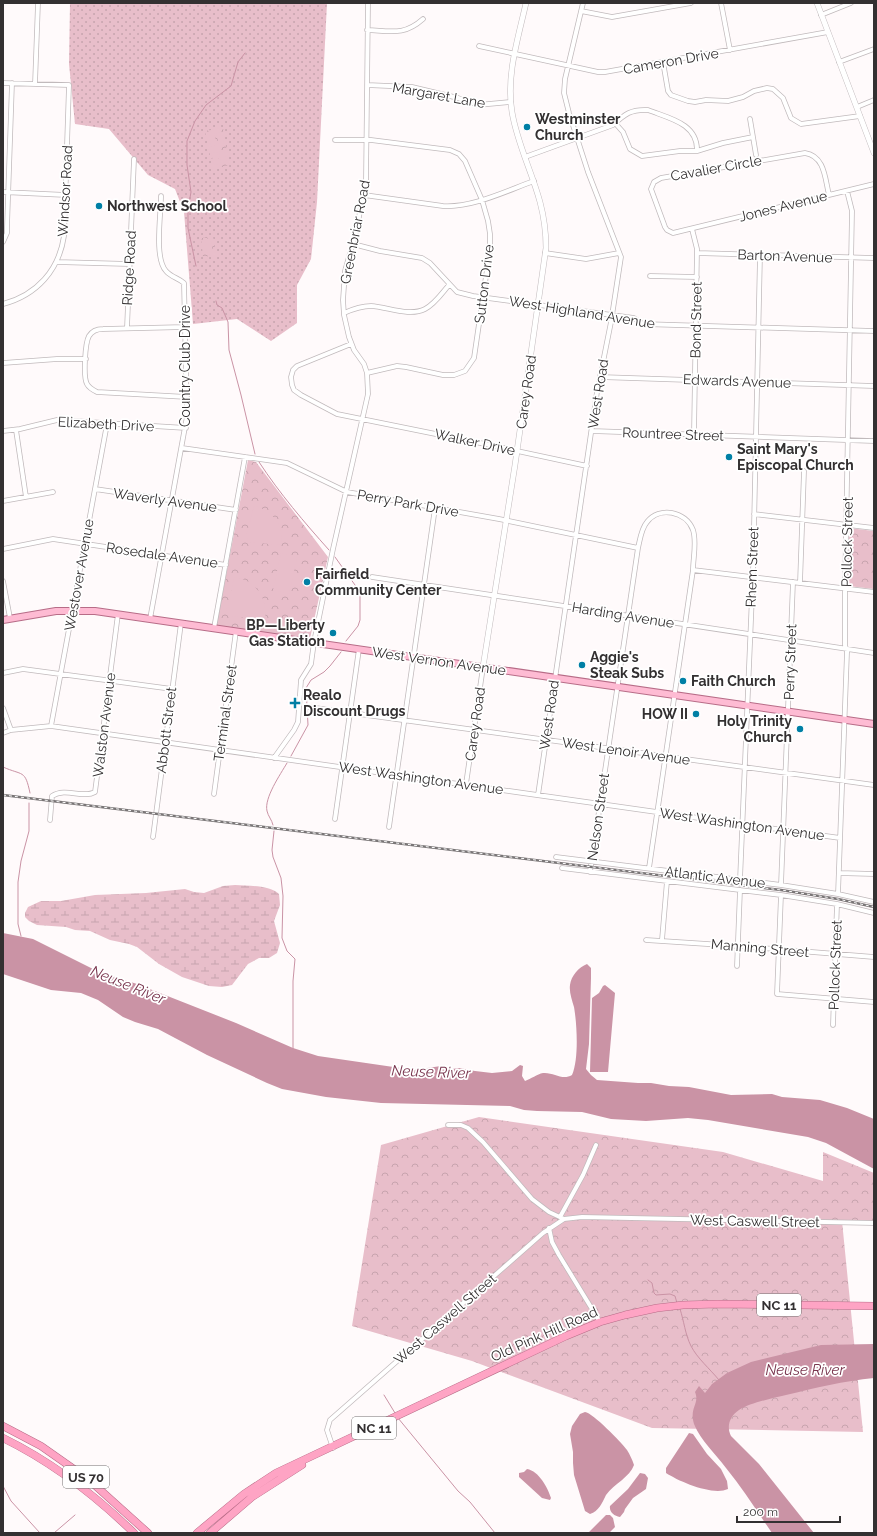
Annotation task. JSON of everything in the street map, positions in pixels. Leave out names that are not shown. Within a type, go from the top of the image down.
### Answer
[{"type":"highway","name":"Old Pink Hill Road","points":[[197,1533],[256,1486],[283,1470],[333,1448],[549,1344],[600,1322],[625,1315],[683,1305],[874,1306]]},
{"type":"highway","name":"US 70","points":[[3,1426],[58,1457],[88,1478],[148,1533]]},
{"type":"highway","name":"US 70","points":[[3,1438],[52,1466],[81,1487],[134,1533]]},
{"type":"highway","points":[[25,1450],[31,1441]]},
{"type":"highway","name":"Old Pink Hill Road","points":[[210,1533],[252,1497],[314,1457]]},
{"type":"main road","name":"West Vernon Avenue","points":[[6,619],[40,613],[73,610],[118,614],[874,724]]},
{"type":"street","points":[[3,82],[35,84],[38,3]]},
{"type":"street","name":"Greenbriar Road","points":[[368,3],[366,173],[364,195],[348,260],[343,293],[344,313],[351,344],[368,373]]},
{"type":"street","name":"Carey Road","points":[[466,784],[517,451],[545,253],[544,221],[534,181],[515,126],[511,102],[511,74],[526,3]]},
{"type":"street","name":"West Road","points":[[538,795],[554,677],[600,377],[621,257],[588,172],[564,93],[565,79],[583,3]]},
{"type":"street","points":[[581,11],[612,17],[691,3]]},
{"type":"street","points":[[721,3],[730,50]]},
{"type":"street","points":[[816,3],[873,146],[874,153]]},
{"type":"street","points":[[821,15],[851,3]]},
{"type":"street","points":[[367,30],[406,30],[414,27],[422,19]]},
{"type":"street","name":"Cameron Drive","points":[[479,46],[598,72],[605,72],[828,32]]},
{"type":"street","points":[[839,62],[874,49]]},
{"type":"street","points":[[663,62],[668,91],[671,95],[688,101],[728,101],[743,97],[754,91],[770,88],[780,95],[791,118],[801,124],[860,116]]},
{"type":"street","points":[[3,242],[7,233],[12,83]]},
{"type":"street","name":"Windsor Road","points":[[3,304],[21,298],[34,290],[45,279],[57,262],[64,236],[70,85],[35,84]]},
{"type":"street","name":"Margaret Lane","points":[[367,85],[412,87],[458,98],[478,105],[511,102]]},
{"type":"street","points":[[857,107],[874,100]]},
{"type":"street","points":[[525,157],[613,125],[626,113],[648,110],[686,126],[696,141],[697,151]]},
{"type":"street","points":[[750,119],[756,155]]},
{"type":"street","points":[[615,122],[623,132],[630,149],[638,155],[647,156],[680,151],[697,151],[723,142],[753,137]]},
{"type":"street","name":"Sutton Drive","points":[[335,140],[366,140],[456,152],[465,161],[482,200],[488,222],[490,240],[483,297],[475,355],[469,366],[462,372],[448,375],[397,366],[368,373]]},
{"type":"street","name":"Cavalier Circle","points":[[692,229],[673,233],[667,230],[652,193],[651,189],[654,182],[666,177],[805,153],[815,156],[821,162],[829,195]]},
{"type":"street","name":"Ridge Road","points":[[127,328],[134,159]]},
{"type":"street","points":[[364,195],[448,207],[482,200],[534,181]]},
{"type":"street","name":"Jones Avenue","points":[[692,229],[874,184]]},
{"type":"street","name":"Pollock Street","points":[[838,894],[847,652],[845,589],[852,211],[847,191]]},
{"type":"street","points":[[3,192],[66,195]]},
{"type":"street","name":"Country Club Drive","points":[[150,618],[187,416],[184,283],[168,274],[160,261],[159,252],[162,196]]},
{"type":"street","name":"Bond Street","points":[[692,229],[697,253],[694,434]]},
{"type":"street","name":"West Highland Avenue","points":[[353,244],[380,251],[422,258],[430,264],[454,290],[461,293],[538,306],[634,318],[643,324],[874,331]]},
{"type":"street","points":[[545,253],[580,259],[620,254]]},
{"type":"street","name":"Barton Avenue","points":[[697,253],[874,258]]},
{"type":"street","name":"Rhem Street","points":[[740,880],[752,578],[760,255]]},
{"type":"street","points":[[57,262],[129,264]]},
{"type":"street","points":[[650,276],[697,277]]},
{"type":"street","points":[[344,313],[352,309],[368,306],[411,312],[420,311],[431,305],[449,285]]},
{"type":"street","points":[[185,327],[98,329],[92,333],[86,343],[86,381],[89,387],[94,391],[103,393],[187,397]]},
{"type":"street","name":"Walker Drive","points":[[351,344],[299,364],[292,372],[291,383],[296,392],[337,414],[587,466]]},
{"type":"street","points":[[3,363],[57,359],[86,360]]},
{"type":"street","points":[[274,758],[297,726],[301,680],[311,664],[314,642],[341,514],[368,394],[368,373]]},
{"type":"street","name":"Edwards Avenue","points":[[600,377],[874,386]]},
{"type":"street","name":"Elizabeth Drive","points":[[3,431],[16,430],[57,420],[186,428]]},
{"type":"street","name":"Westover Avenue","points":[[51,726],[107,424]]},
{"type":"street","points":[[16,430],[26,497]]},
{"type":"street","name":"Rountree Street","points":[[592,431],[874,441]]},
{"type":"street","name":"Perry Park Drive","points":[[182,448],[289,463],[347,492],[506,520],[638,548]]},
{"type":"street","points":[[214,628],[245,457]]},
{"type":"street","points":[[800,583],[804,471]]},
{"type":"street","name":"Waverly Avenue","points":[[94,489],[236,510]]},
{"type":"street","points":[[3,501],[53,492]]},
{"type":"street","points":[[389,827],[435,508]]},
{"type":"street","name":"Nelson Street","points":[[590,872],[638,548],[643,529],[648,521],[659,514],[676,514],[687,520],[693,530],[693,570],[649,868]]},
{"type":"street","points":[[754,514],[874,528]]},
{"type":"street","name":"Rosedale Avenue","points":[[3,549],[53,538],[226,565]]},
{"type":"street","points":[[693,570],[874,592]]},
{"type":"street","name":"Harding Avenue","points":[[372,578],[494,595],[874,653]]},
{"type":"street","points":[[3,581],[6,619]]},
{"type":"street","name":"Perry Street","points":[[781,885],[793,582]]},
{"type":"street","name":"Walston Avenue","points":[[50,820],[52,796],[55,794],[70,792],[90,794],[95,792],[118,614]]},
{"type":"street","name":"Abbott Street","points":[[153,837],[181,623]]},
{"type":"street","name":"Terminal Street","points":[[214,794],[236,631]]},
{"type":"street","points":[[335,819],[360,649]]},
{"type":"street","points":[[3,673],[23,669],[172,689]]},
{"type":"street","name":"West Lenoir Avenue","points":[[308,707],[874,785]]},
{"type":"street","points":[[3,708],[11,730]]},
{"type":"street","name":"West Washington Avenue","points":[[3,733],[11,730],[51,726],[219,751],[343,766],[840,838]]},
{"type":"street","name":"Atlantic Avenue","points":[[556,857],[781,885],[838,894],[874,902]]},
{"type":"street","name":"Atlantic Avenue","points":[[562,868],[781,895],[837,904],[874,912]]},
{"type":"street","points":[[839,873],[874,874]]},
{"type":"street","points":[[662,940],[667,881]]},
{"type":"street","points":[[737,966],[740,890]]},
{"type":"street","points":[[781,895],[777,994],[874,1002]]},
{"type":"street","name":"Pollock Street","points":[[833,1025],[837,904]]},
{"type":"street","name":"Manning Street","points":[[646,940],[874,957]]},
{"type":"street","points":[[448,1125],[464,1126],[474,1133],[532,1198],[549,1212],[562,1218],[596,1145]]},
{"type":"street","name":"West Caswell Street","points":[[333,1448],[327,1433],[328,1423],[499,1271],[562,1218],[582,1217],[874,1223]]},
{"type":"street","points":[[549,1228],[552,1242],[600,1322]]},
{"type":"green space","points":[[70,3],[327,3],[317,202],[311,259],[297,285],[297,323],[271,341],[237,319],[193,324],[184,212],[175,189],[148,175],[109,129],[75,124],[69,64]]},
{"type":"green space","points":[[223,128],[229,165],[213,169],[205,131]]},
{"type":"green space","points":[[222,132],[224,144],[219,145],[216,133]]},
{"type":"green space","points":[[214,133],[217,145],[211,147],[209,135]]},
{"type":"green space","points":[[224,150],[227,162],[221,163],[219,151]]},
{"type":"green space","points":[[217,152],[220,164],[214,165],[211,153]]},
{"type":"green space","points":[[213,237],[216,255],[203,257],[201,238]]},
{"type":"green space","points":[[209,238],[212,244],[212,254],[209,255],[206,249],[206,239]]},
{"type":"green space","points":[[248,460],[256,462],[328,557],[309,643],[216,628]]},
{"type":"green space","points":[[254,506],[267,511],[276,520],[281,531],[281,545],[249,542],[246,537]]},
{"type":"green space","points":[[849,528],[874,531],[874,589],[848,586]]},
{"type":"green space","points":[[281,553],[297,557],[289,594],[273,590]]},
{"type":"green space","points":[[234,577],[249,582],[259,591],[265,604],[265,620],[230,616],[226,611]]},
{"type":"green space","points":[[235,885],[264,887],[279,894],[280,905],[274,921],[280,943],[277,953],[269,958],[259,958],[248,964],[232,985],[222,987],[209,986],[182,977],[159,964],[137,947],[129,944],[110,940],[90,931],[75,930],[66,927],[37,925],[25,917],[28,907],[41,901],[61,901],[95,895],[146,893],[185,889],[204,893],[223,886]]},
{"type":"green space","points":[[479,1117],[723,1152],[823,1181],[823,1152],[874,1173],[874,1221],[842,1221],[863,1432],[652,1428],[472,1361],[352,1326],[381,1145]]},
{"type":"water","name":"Neuse River","points":[[3,933],[33,939],[99,972],[137,984],[236,1023],[293,1048],[318,1056],[414,1070],[441,1066],[452,1069],[459,1068],[492,1073],[512,1071],[520,1065],[523,1066],[522,1076],[525,1081],[543,1073],[561,1077],[568,1077],[572,1075],[576,1060],[577,1032],[570,985],[576,972],[587,964],[591,968],[591,978],[589,1044],[586,1069],[597,1080],[689,1087],[731,1095],[772,1094],[782,1097],[820,1100],[847,1108],[874,1119],[874,1169],[826,1143],[808,1137],[708,1120],[688,1118],[646,1121],[611,1119],[582,1112],[524,1110],[510,1106],[381,1103],[326,1097],[282,1089],[207,1055],[158,1029],[123,1017],[98,1000],[81,993],[51,990],[3,974]]},
{"type":"water","points":[[605,985],[615,993],[608,1072],[590,1072],[592,998],[599,993]]},
{"type":"water","name":"Neuse River","points":[[874,1344],[874,1378],[830,1385],[762,1401],[739,1410],[731,1418],[729,1429],[731,1436],[759,1464],[814,1533],[772,1533],[722,1462],[704,1441],[697,1430],[693,1418],[693,1410],[696,1400],[695,1392],[699,1386],[705,1393],[712,1384],[727,1373],[751,1362],[821,1345]]},
{"type":"water","points":[[585,1412],[600,1422],[619,1441],[627,1450],[634,1465],[629,1473],[606,1495],[598,1509],[590,1514],[585,1511],[574,1475],[573,1452],[570,1434],[572,1426],[580,1414]]},
{"type":"water","points":[[689,1433],[693,1434],[707,1454],[721,1469],[727,1481],[728,1489],[714,1491],[697,1487],[666,1473],[666,1468]]},
{"type":"water","points":[[527,1469],[531,1470],[542,1480],[550,1494],[550,1500],[542,1498],[519,1477],[519,1473],[524,1472]]},
{"type":"water","points":[[640,1473],[645,1474],[648,1478],[646,1489],[633,1498],[620,1517],[614,1515],[610,1510],[610,1506],[628,1489]]},
{"type":"water","points":[[606,1515],[610,1515],[613,1518],[615,1527],[609,1533],[588,1533]]},
{"type":"waterway","points":[[196,266],[188,228],[188,209],[191,192],[187,165],[187,141],[195,121],[206,105],[231,86],[238,62],[245,53]]},
{"type":"waterway","points":[[216,301],[217,305],[222,308],[228,322],[229,350],[255,454]]},
{"type":"waterway","points":[[259,462],[292,508],[329,550]]},
{"type":"waterway","points":[[335,557],[360,592],[360,620],[358,626],[346,641]]},
{"type":"waterway","points":[[291,756],[308,725],[306,688],[311,680],[324,672],[341,652]]},
{"type":"waterway","points":[[273,825],[267,811],[268,800],[273,787],[287,763]]},
{"type":"waterway","points":[[3,767],[22,774],[25,777],[30,793]]},
{"type":"waterway","points":[[21,936],[18,924],[18,882],[21,861],[29,831],[29,803]]},
{"type":"waterway","points":[[274,831],[272,850],[281,878],[283,896],[282,938],[287,951],[295,959],[293,981],[293,1049]]},
{"type":"waterway","points":[[648,1280],[652,1283],[654,1293],[656,1295],[670,1294],[675,1296],[677,1303]]},
{"type":"waterway","points":[[680,1309],[687,1337],[691,1346],[700,1359],[719,1380]]},
{"type":"waterway","points":[[384,1395],[395,1413]]},
{"type":"waterway","points":[[398,1418],[458,1491],[470,1502],[495,1533]]},
{"type":"waterway","points":[[3,1486],[11,1501],[40,1533]]},
{"type":"waterway","points":[[54,1533],[75,1515]]},
{"type":"railway","points":[[3,795],[781,890],[838,899],[874,907]]},
{"type":"place","name":"Westminster Church","points":[[527,127]]},
{"type":"place","name":"Northwest School","points":[[99,206]]},
{"type":"place","name":"Saint Mary's Episcopal Church","points":[[729,457]]},
{"type":"place","name":"Fairfield Community Center","points":[[307,582]]},
{"type":"place","name":"BP—Liberty Gas Station","points":[[333,633]]},
{"type":"place","name":"Aggie's Steak Subs","points":[[582,665]]},
{"type":"place","name":"Faith Church","points":[[683,681]]},
{"type":"place","name":"Realo Discount Drugs","points":[[295,703]]},
{"type":"place","name":"HOW II","points":[[696,714]]},
{"type":"place","name":"Holy Trinity Church","points":[[800,729]]}]
